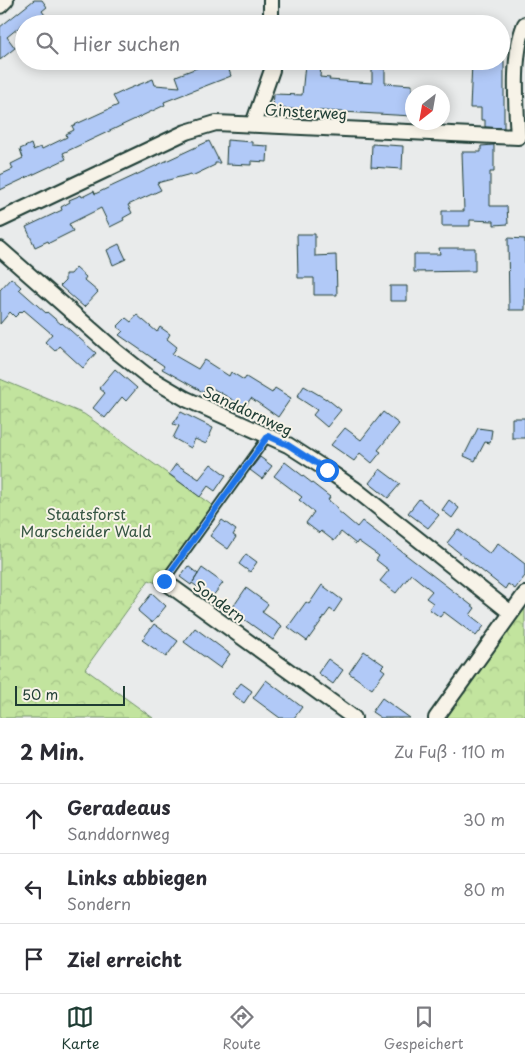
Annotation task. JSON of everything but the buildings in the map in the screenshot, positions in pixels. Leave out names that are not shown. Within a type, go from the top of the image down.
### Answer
[{"type":"street","points":[[0,6],[6,0]]},
{"type":"street","points":[[271,0],[271,15]]},
{"type":"street","name":"Ginsterweg","points":[[0,220],[186,132],[216,123],[518,137],[516,95],[518,63],[525,24]]},
{"type":"street","points":[[253,124],[272,70]]},
{"type":"street","name":"Sanddornweg","points":[[0,249],[116,351],[150,378],[186,399],[288,445],[355,490],[511,613]]},
{"type":"street","name":"Sondern","points":[[164,581],[354,718]]},
{"type":"street","points":[[436,718],[525,594]]},
{"type":"lane","name":"Sondern","points":[[164,581],[268,436]]},
{"type":"green space","name":"Staatsforst Marscheider Wald","points":[[0,379],[84,414],[213,506],[165,573],[156,583],[149,580],[85,669],[153,718],[0,718]]},
{"type":"green space","points":[[525,608],[525,718],[444,718],[517,619]]},
{"type":"route","points":[[164,581],[268,436],[288,445],[327,470]]}]
